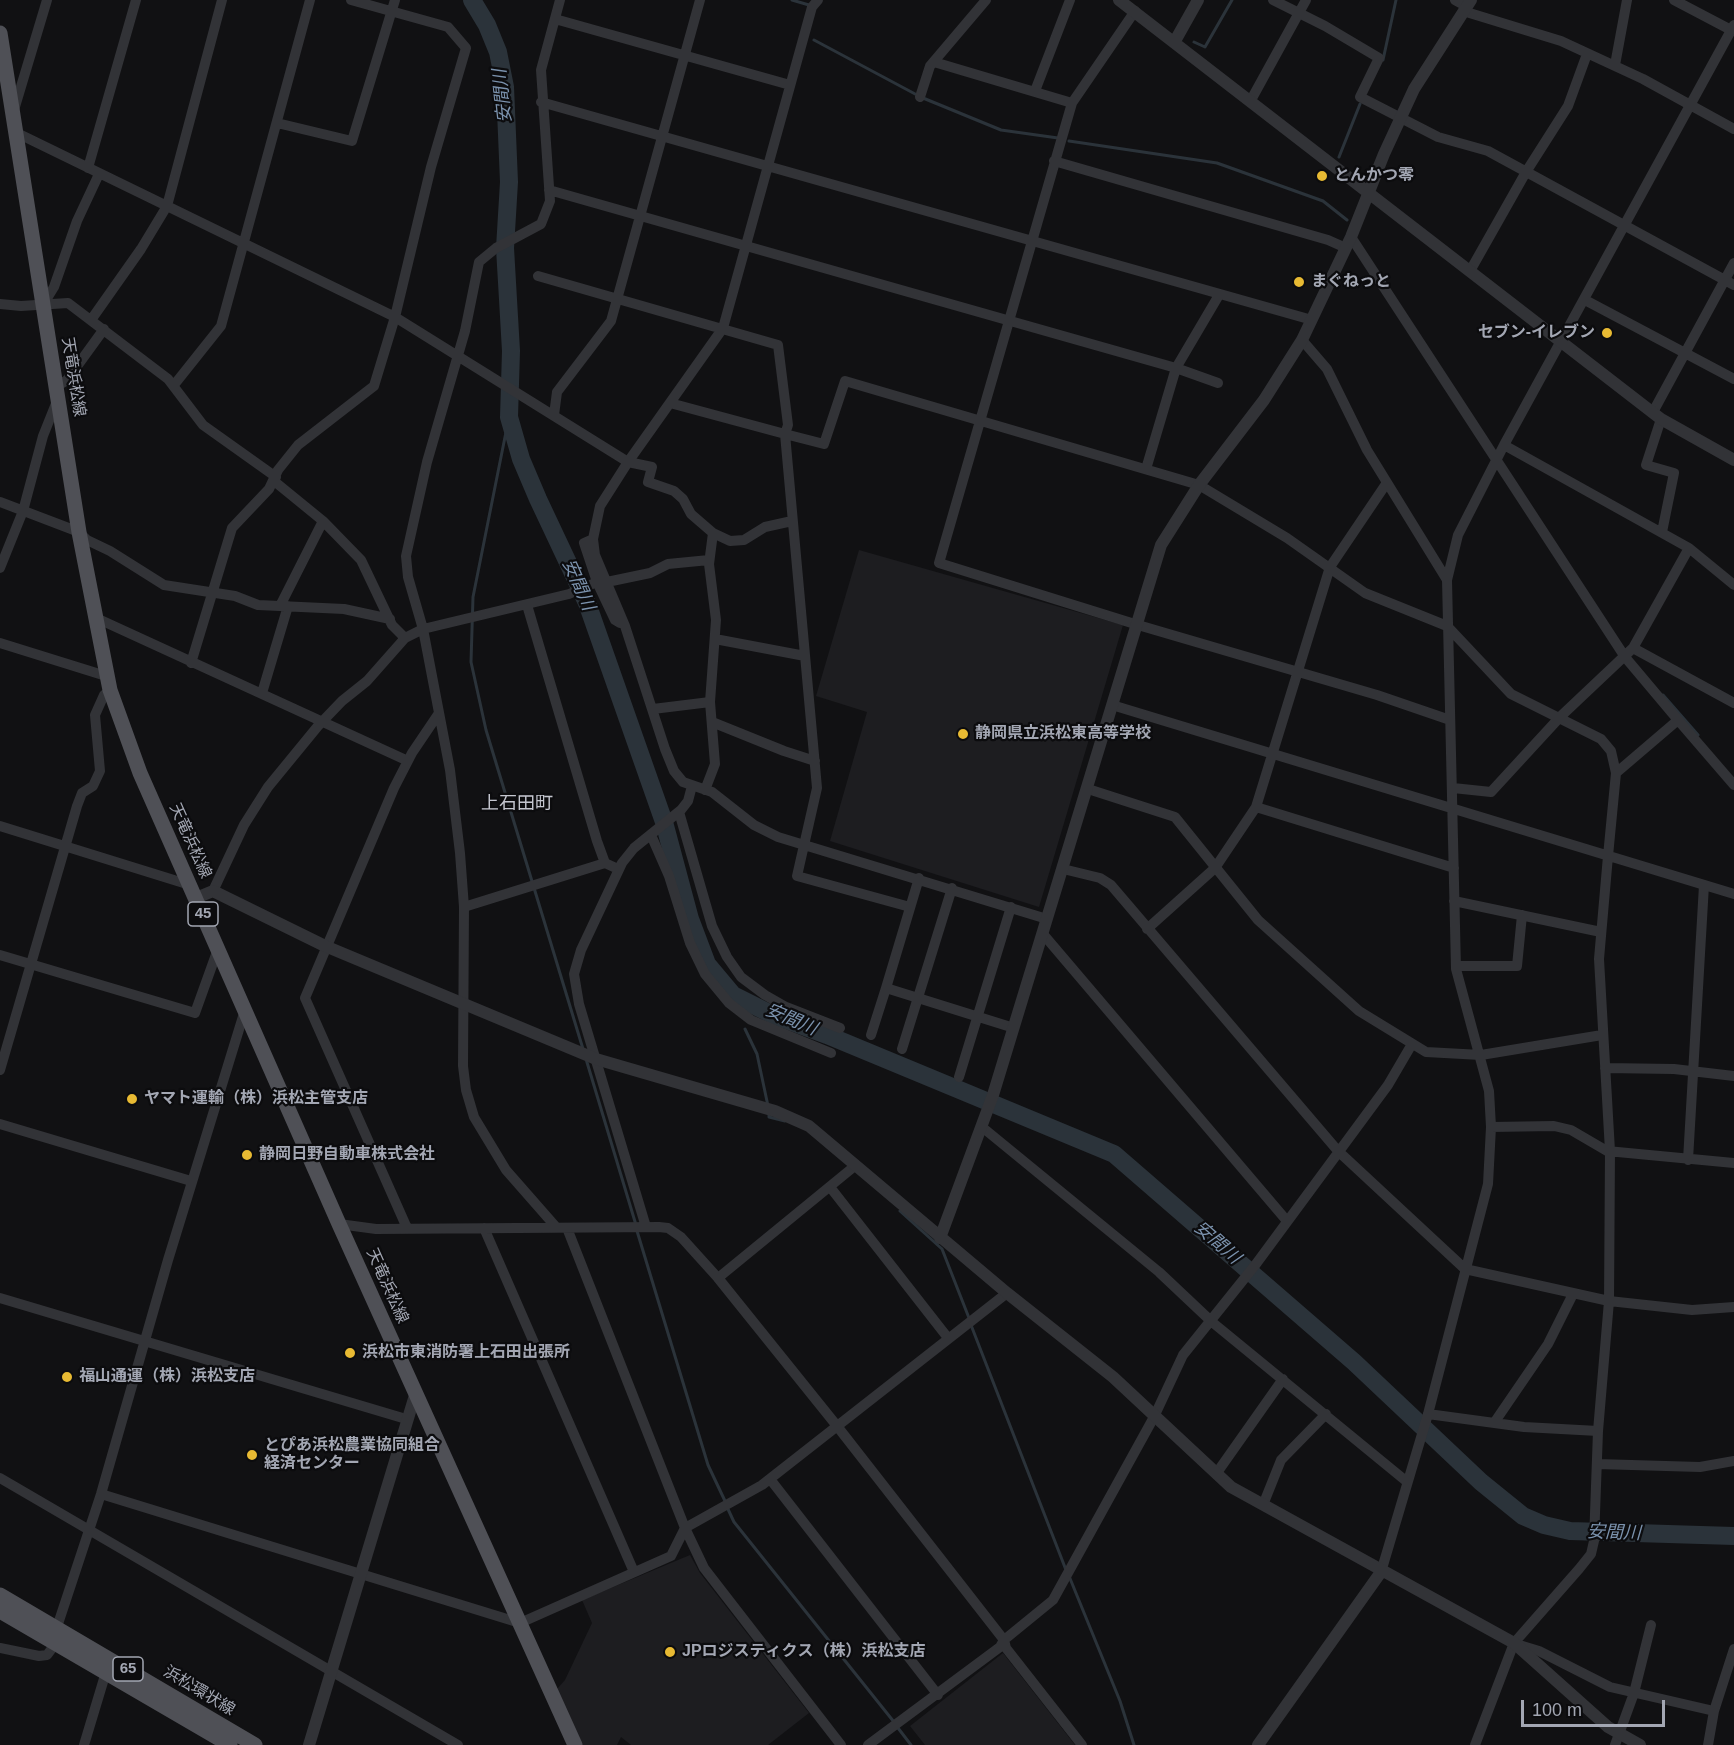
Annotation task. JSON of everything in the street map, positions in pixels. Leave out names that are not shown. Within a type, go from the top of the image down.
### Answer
[{"type":"main road","name":"天竜浜松線","points":[[0,33],[80,532],[108,683],[140,773],[339,1224],[575,1745]]},
{"type":"main road","name":"浜松環状線","points":[[0,1595],[255,1745]]},
{"type":"main road","name":"浜松環状線","points":[[0,1611],[230,1745]]},
{"type":"street","points":[[13,113],[46,0]]},
{"type":"street","points":[[88,168],[136,0]]},
{"type":"street","points":[[91,320],[141,249],[167,206],[222,0]]},
{"type":"street","points":[[174,385],[221,326],[310,0]]},
{"type":"street","points":[[191,663],[232,528],[275,479],[278,470],[298,445],[374,386],[395,317],[431,167],[466,48],[448,27],[393,5],[351,0]]},
{"type":"street","points":[[560,0],[541,70],[541,102],[550,201],[541,224],[496,248],[479,262],[459,356],[428,462],[406,556],[408,577],[423,629],[450,770],[464,907],[463,1066],[474,1117],[506,1170],[562,1227],[685,1528],[704,1568],[841,1745]]},
{"type":"street","points":[[554,415],[557,392],[611,321],[700,0]]},
{"type":"street","points":[[818,0],[812,7],[723,328],[628,462],[600,506],[592,539],[600,582],[625,626],[674,771],[683,782],[705,790],[732,805],[754,825],[778,837],[952,888],[1047,919]]},
{"type":"street","points":[[920,97],[934,62],[986,0]]},
{"type":"street","points":[[1035,91],[1070,0]]},
{"type":"street","points":[[1119,0],[1175,41],[1657,416],[1734,460]]},
{"type":"street","points":[[1175,41],[1198,0]]},
{"type":"street","points":[[1273,0],[1325,26],[1379,58],[1360,97],[1438,137],[1488,151],[1729,282]]},
{"type":"street","points":[[1251,100],[1306,0]]},
{"type":"street","points":[[1455,0],[1615,65],[1734,129]]},
{"type":"street","points":[[1615,65],[1627,0]]},
{"type":"street","points":[[1258,1745],[1381,1572],[1406,1481],[1428,1414],[1488,1184],[1491,1126],[1489,1091],[1456,966],[1447,580],[1458,535],[1504,445],[1626,226],[1732,27],[1674,0]]},
{"type":"street","points":[[278,123],[352,141],[393,5]]},
{"type":"street","points":[[940,1238],[993,1095],[1161,545],[1199,485],[1264,399],[1302,340],[1348,242],[1414,89],[1436,58],[1467,6]]},
{"type":"street","points":[[1135,11],[1072,103],[939,562],[1138,625],[1377,695],[1450,720]]},
{"type":"street","points":[[555,19],[790,85]]},
{"type":"street","points":[[1470,271],[1526,172],[1568,106],[1587,54]]},
{"type":"street","points":[[934,62],[1072,103]]},
{"type":"street","points":[[541,102],[1312,320]]},
{"type":"street","points":[[17,134],[395,317],[628,462],[652,467],[648,482],[674,491],[683,499],[691,514],[714,533],[730,541],[744,540],[765,527],[792,521]]},
{"type":"street","points":[[1054,161],[1328,240],[1348,242]]},
{"type":"street","points":[[43,305],[54,287],[77,221],[99,174]]},
{"type":"street","points":[[549,190],[1176,368],[1218,383]]},
{"type":"street","points":[[1348,242],[1625,657],[1734,785]]},
{"type":"street","points":[[1662,532],[1674,473],[1646,465],[1657,416],[1686,352],[1729,282],[1734,263]]},
{"type":"street","points":[[538,276],[778,345],[788,425],[785,434],[817,788],[797,876],[910,907]]},
{"type":"street","points":[[1146,469],[1176,368],[1219,295]]},
{"type":"street","points":[[1585,300],[1734,379]]},
{"type":"street","points":[[0,304],[68,303],[174,385],[203,425],[275,479],[323,521],[360,560],[390,619],[405,638]]},
{"type":"street","points":[[0,568],[23,511],[57,393],[104,329]]},
{"type":"street","points":[[1302,340],[1327,369],[1386,484],[1447,580]]},
{"type":"street","points":[[670,403],[824,444],[845,381],[1199,485],[1330,567],[1365,593],[1447,626],[1511,694],[1601,739],[1611,751],[1616,773],[1599,958],[1610,1150],[1609,1301],[1598,1431],[1594,1541],[1590,1554],[1579,1569],[1514,1643],[1475,1745]]},
{"type":"street","points":[[1504,445],[1689,548],[1734,585]]},
{"type":"street","points":[[1147,928],[1215,868],[1256,807],[1330,567],[1386,484]]},
{"type":"street","points":[[0,502],[80,532],[87,540],[110,551],[164,585],[236,596],[258,605],[344,609],[390,619]]},
{"type":"street","points":[[261,693],[284,606],[323,521]]},
{"type":"street","points":[[705,790],[714,764],[710,702],[715,639],[715,598],[709,560],[714,533]]},
{"type":"street","points":[[1453,788],[1491,792],[1560,717],[1625,657],[1633,648],[1689,548]]},
{"type":"street","points":[[213,891],[244,825],[262,797],[323,721],[342,701],[368,681],[405,638],[423,629],[569,594],[600,582],[650,573],[669,564],[709,560]]},
{"type":"street","points":[[527,605],[605,863]]},
{"type":"street","points":[[94,616],[191,663],[408,761]]},
{"type":"street","points":[[715,639],[805,656]]},
{"type":"street","points":[[0,643],[108,683],[95,715],[100,771],[93,786],[82,793],[0,1070]]},
{"type":"street","points":[[1633,648],[1734,703]]},
{"type":"street","points":[[653,709],[710,702]]},
{"type":"street","points":[[1112,705],[1734,894]]},
{"type":"street","points":[[407,1228],[305,998],[325,946],[329,942],[408,761],[439,713]]},
{"type":"street","points":[[1616,773],[1678,720]]},
{"type":"street","points":[[712,722],[815,761]]},
{"type":"street","points":[[645,1227],[594,1059],[579,1004],[574,974],[581,950],[618,869],[634,848],[679,812],[688,801],[692,786]]},
{"type":"street","points":[[1088,789],[1175,817],[1246,907],[1336,992],[1359,1011],[1426,1052],[1481,1055],[1602,1035]]},
{"type":"street","points":[[1256,807],[1454,868]]},
{"type":"street","points":[[679,812],[712,926],[727,957],[741,977],[786,1007],[840,1028]]},
{"type":"street","points":[[0,826],[65,845],[193,892],[213,891],[325,946],[594,1059],[775,1111],[809,1126],[1006,1293],[1113,1377],[1231,1487],[1381,1572],[1514,1643],[1539,1651],[1610,1687],[1713,1711]]},
{"type":"street","points":[[652,835],[669,876],[690,943],[705,974],[729,1003],[751,1020],[831,1053]]},
{"type":"street","points":[[464,907],[605,863],[618,869]]},
{"type":"street","points":[[1063,869],[1100,878],[1111,885],[1239,1031],[1338,1151],[1465,1269],[1609,1301],[1704,1311],[1734,1307]]},
{"type":"street","points":[[871,1035],[919,878]]},
{"type":"street","points":[[1688,1160],[1704,885]]},
{"type":"street","points":[[902,1049],[952,888]]},
{"type":"street","points":[[1454,901],[1601,932]]},
{"type":"street","points":[[958,1077],[1011,907]]},
{"type":"street","points":[[1456,966],[1517,966],[1522,915]]},
{"type":"street","points":[[1043,934],[1287,1221]]},
{"type":"street","points":[[0,955],[195,1013],[218,949]]},
{"type":"street","points":[[886,988],[1014,1028]]},
{"type":"street","points":[[57,1628],[101,1494],[144,1341],[245,1010]]},
{"type":"street","points":[[868,1745],[1000,1647],[1004,1640],[1053,1600],[1154,1417],[1183,1355],[1212,1322],[1242,1279],[1256,1264],[1388,1085],[1413,1044]]},
{"type":"street","points":[[1605,1068],[1623,1066],[1692,1070],[1734,1076]]},
{"type":"street","points":[[984,1121],[1159,1272],[1212,1322],[1406,1481]]},
{"type":"street","points":[[0,1124],[192,1181]]},
{"type":"street","points":[[1491,1126],[1554,1126],[1572,1130],[1610,1150],[1688,1160],[1734,1163]]},
{"type":"street","points":[[718,1278],[856,1165]]},
{"type":"street","points":[[830,1187],[948,1338]]},
{"type":"street","points":[[339,1224],[376,1229],[645,1227],[668,1228],[681,1237],[718,1278],[837,1426],[1004,1640],[1006,1648],[1082,1745]]},
{"type":"street","points":[[484,1228],[634,1572]]},
{"type":"street","points":[[101,1494],[520,1623],[671,1556],[685,1528],[770,1479],[1006,1293]]},
{"type":"street","points":[[1494,1423],[1548,1344],[1573,1294]]},
{"type":"street","points":[[0,1298],[406,1419]]},
{"type":"street","points":[[1216,1474],[1283,1379]]},
{"type":"street","points":[[309,1745],[416,1392]]},
{"type":"street","points":[[1263,1505],[1281,1460],[1326,1414]]},
{"type":"street","points":[[1428,1414],[1494,1423],[1598,1431]]},
{"type":"street","points":[[1597,1464],[1700,1467],[1734,1461]]},
{"type":"street","points":[[0,1478],[458,1745]]},
{"type":"street","points":[[770,1479],[938,1695]]},
{"type":"street","points":[[1617,1740],[1634,1693],[1651,1625]]},
{"type":"street","points":[[0,1648],[39,1656],[47,1654],[56,1643]]},
{"type":"street","points":[[1514,1643],[1617,1740],[1640,1745]]},
{"type":"street","points":[[1708,1745],[1713,1711],[1734,1649]]},
{"type":"street","points":[[84,1745],[106,1672]]},
{"type":"shaded area","points":[[859,550],[1123,625],[1039,907],[830,841],[867,712],[816,696]]},
{"type":"shaded area","name":"JPロジスティクス（株）浜松支店","points":[[690,1555],[700,1573],[809,1713],[768,1745],[631,1745],[621,1737],[617,1745],[582,1745],[557,1689],[565,1680],[592,1623],[582,1600]]},
{"type":"shaded area","points":[[1003,1653],[1075,1745],[925,1745],[910,1726]]},
{"type":"waterway","name":"安間川","points":[[472,0],[487,25],[498,52],[505,87],[509,182],[505,248],[511,351],[509,417],[521,459],[587,603],[664,822],[690,919],[707,964],[733,995],[773,1015],[827,1035],[1114,1154],[1354,1362],[1481,1482],[1523,1516],[1544,1525],[1570,1531],[1734,1536]]},
{"type":"waterway","points":[[792,0],[809,5]]},
{"type":"waterway","points":[[1194,42],[1205,47],[1232,0]]},
{"type":"waterway","points":[[1383,60],[1396,0]]},
{"type":"waterway","points":[[814,40],[917,95]]},
{"type":"waterway","points":[[923,98],[1001,130],[1058,138]]},
{"type":"waterway","points":[[1339,157],[1360,104]]},
{"type":"waterway","points":[[1069,141],[1217,163],[1323,201],[1347,220]]},
{"type":"waterway","points":[[509,417],[473,597],[471,662],[486,730],[583,1049]]},
{"type":"waterway","points":[[1663,695],[1698,735]]},
{"type":"waterway","points":[[745,1029],[757,1054],[768,1106]]},
{"type":"waterway","points":[[586,1059],[636,1225]]},
{"type":"waterway","points":[[769,1113],[769,1117],[785,1121]]},
{"type":"waterway","points":[[900,1211],[942,1249],[969,1318]]},
{"type":"waterway","points":[[637,1231],[708,1465],[725,1501]]},
{"type":"waterway","points":[[971,1325],[1066,1570]]},
{"type":"waterway","points":[[727,1507],[734,1522],[894,1722]]},
{"type":"waterway","points":[[1069,1576],[1120,1701],[1134,1745]]},
{"type":"waterway","points":[[898,1728],[911,1745]]},
{"type":"place","name":"とんかつ零","points":[[1322,176]]},
{"type":"place","name":"まぐねっと","points":[[1299,282]]},
{"type":"place","name":"セブン-イレブン","points":[[1607,333]]},
{"type":"place","name":"静岡県立浜松東高等学校","points":[[963,734]]},
{"type":"place","name":"ヤマト運輸（株）浜松主管支店","points":[[132,1099]]},
{"type":"place","name":"静岡日野自動車株式会社","points":[[247,1155]]},
{"type":"place","name":"浜松市東消防署上石田出張所","points":[[350,1353]]},
{"type":"place","name":"福山通運（株）浜松支店","points":[[67,1377]]},
{"type":"place","name":"とぴあ浜松農業協同組合 経済センター","points":[[252,1455]]},
{"type":"place","name":"JPロジスティクス（株）浜松支店","points":[[670,1652]]},
{"type":"district","name":"上石田町","points":[[517,804]]}]
